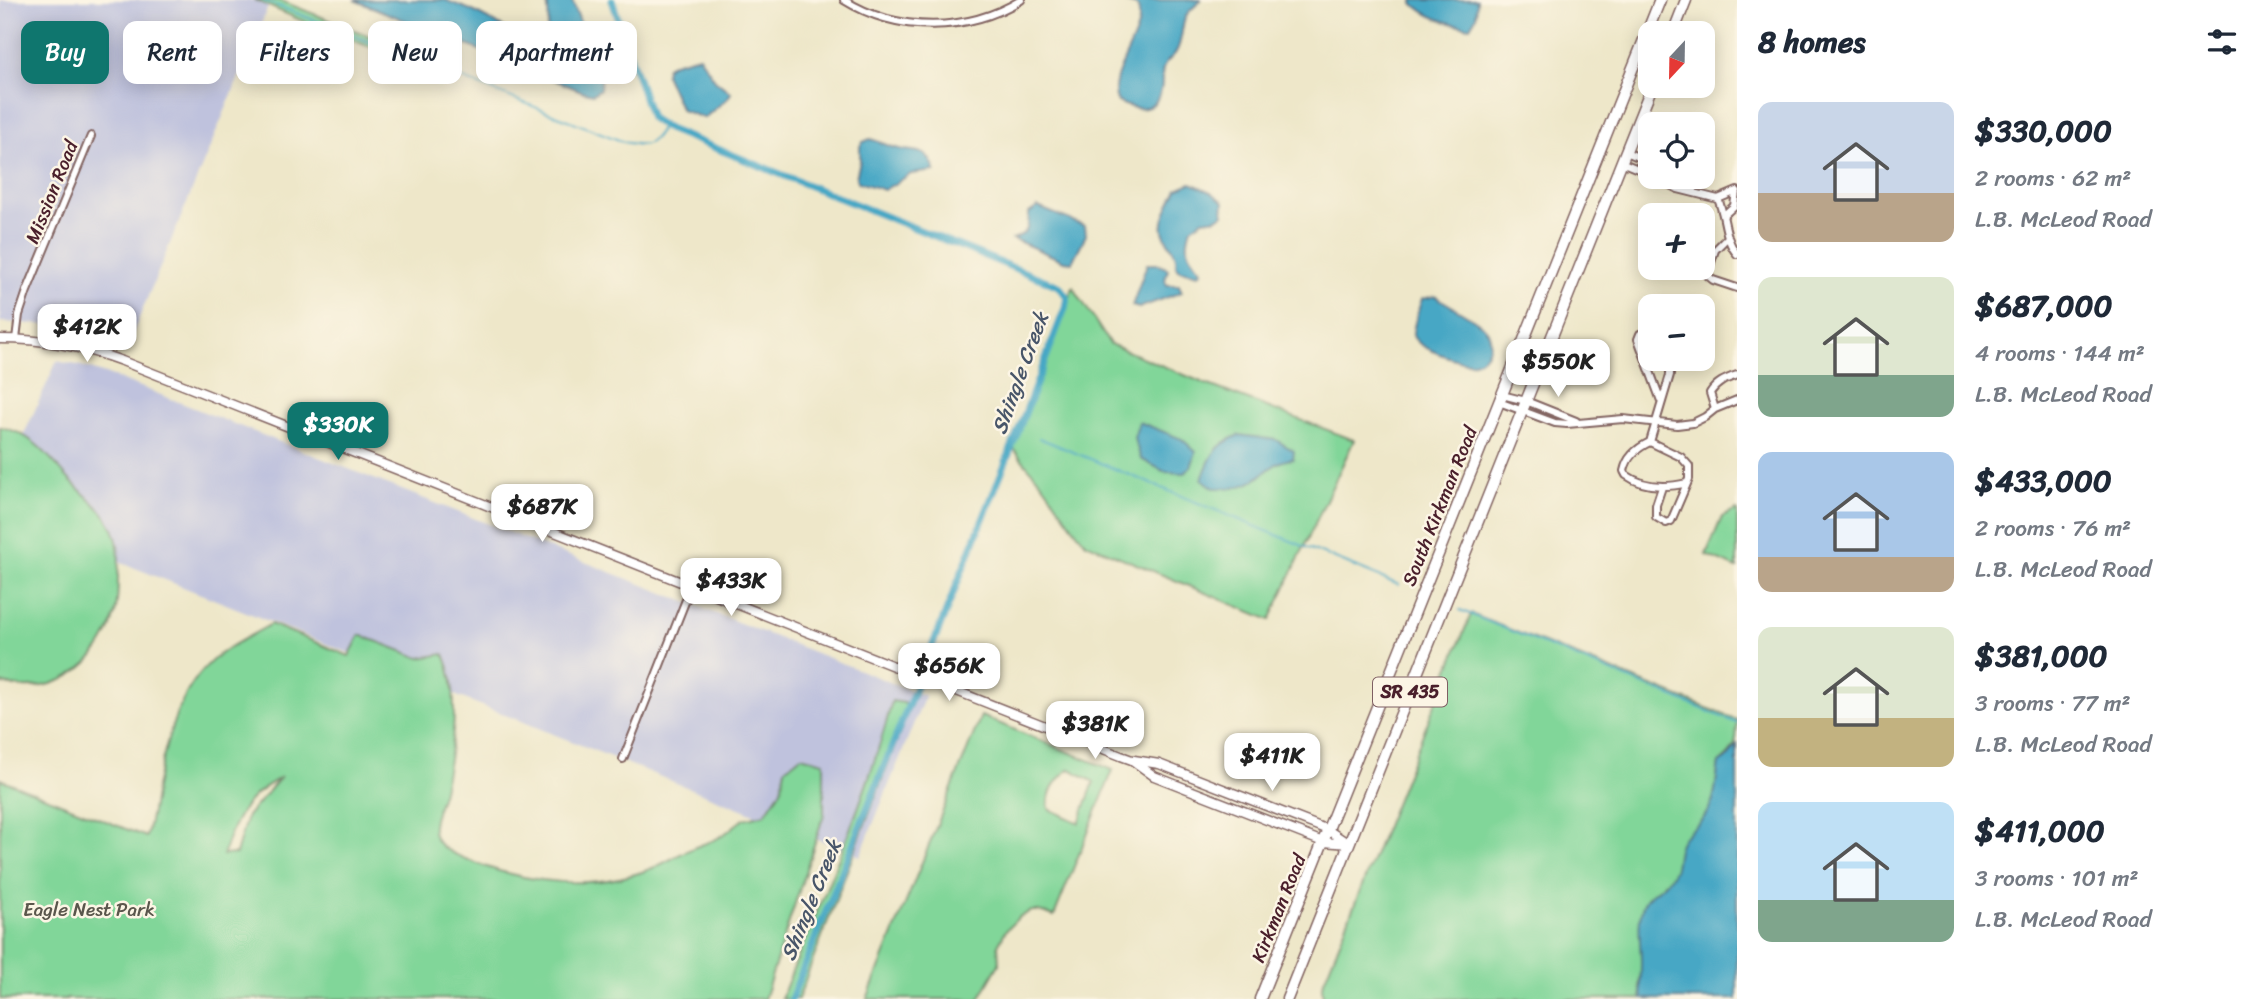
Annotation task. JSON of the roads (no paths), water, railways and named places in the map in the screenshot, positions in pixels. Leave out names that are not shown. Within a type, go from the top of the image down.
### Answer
[{"type":"main road","name":"South Kirkman Road","points":[[1654,21],[1660,0]]},
{"type":"main road","points":[[1678,21],[1686,0]]},
{"type":"main road","name":"South Kirkman Road","points":[[1328,830],[1638,65]]},
{"type":"main road","name":"SR 435","points":[[1287,999],[1647,98]]},
{"type":"main road","name":"Kirkman Road","points":[[1261,999],[1328,830]]},
{"type":"street","points":[[844,0],[880,18],[934,25],[977,19],[1021,0]]},
{"type":"street","name":"Mission Road","points":[[16,340],[19,315],[27,291],[91,136]]},
{"type":"street","points":[[1624,157],[1638,160]]},
{"type":"street","points":[[1624,157],[1638,166]]},
{"type":"street","points":[[1678,189],[1718,199],[1736,192],[1734,206],[1724,215]]},
{"type":"street","points":[[1693,189],[1696,192]]},
{"type":"street","points":[[1718,199],[1728,237],[1737,254]]},
{"type":"street","points":[[1728,237],[1715,250],[1707,275],[1713,280],[1737,288]]},
{"type":"street","points":[[0,339],[58,344],[95,351],[1132,760],[1158,764],[1328,830],[1349,844]]},
{"type":"street","points":[[1650,371],[1661,401]]},
{"type":"street","points":[[1670,371],[1650,442],[1636,450],[1629,458],[1625,471],[1630,478],[1662,487],[1687,484]]},
{"type":"street","points":[[1715,409],[1710,393],[1723,380],[1737,375]]},
{"type":"street","points":[[1501,398],[1580,423]]},
{"type":"street","points":[[1501,398],[1524,406],[1555,423],[1623,419],[1655,423],[1693,423],[1715,409],[1737,400]]},
{"type":"street","points":[[1650,442],[1681,457],[1689,466],[1687,484],[1671,522],[1666,523],[1656,517],[1656,505],[1662,487]]},
{"type":"street","points":[[623,758],[691,587]]},
{"type":"street","points":[[1132,760],[1154,776],[1323,842],[1349,844]]},
{"type":"water","points":[[354,0],[445,0],[492,21],[476,21],[476,49],[462,43],[462,21],[406,21]]},
{"type":"water","points":[[547,0],[572,0],[580,21],[548,21]]},
{"type":"water","points":[[1118,0],[1201,0],[1186,16],[1178,48],[1163,69],[1158,98],[1149,107],[1138,108],[1118,102],[1116,80],[1133,41],[1139,16],[1137,6]]},
{"type":"water","points":[[1413,0],[1477,0],[1476,17],[1470,27],[1447,22],[1425,13]]},
{"type":"water","points":[[699,56],[715,80],[731,93],[704,118],[681,110],[665,74],[670,64]]},
{"type":"water","points":[[564,84],[600,84],[600,89],[593,94]]},
{"type":"water","points":[[870,139],[925,154],[935,171],[911,174],[884,190],[858,182],[856,178],[860,146]]},
{"type":"water","points":[[1191,183],[1211,192],[1224,202],[1223,214],[1217,218],[1203,220],[1191,228],[1188,246],[1202,271],[1199,274],[1180,270],[1176,266],[1174,251],[1163,231],[1163,220],[1177,189]]},
{"type":"water","points":[[1038,207],[1085,226],[1086,235],[1072,262],[1013,239],[1025,232],[1029,213]]},
{"type":"water","points":[[1147,264],[1158,264],[1168,269],[1165,280],[1167,285],[1179,285],[1182,292],[1139,308],[1132,306]]},
{"type":"water","points":[[1435,296],[1488,332],[1489,348],[1479,360],[1468,362],[1450,358],[1430,350],[1416,340],[1413,333],[1422,299]]},
{"type":"water","points":[[1139,422],[1182,439],[1196,452],[1191,467],[1185,473],[1165,472],[1141,459],[1134,438]]},
{"type":"water","points":[[1239,435],[1276,440],[1294,451],[1293,459],[1277,464],[1244,485],[1214,488],[1202,479],[1208,463],[1219,447]]},
{"type":"water","points":[[1737,745],[1737,999],[1642,999],[1640,925],[1644,903],[1648,896],[1671,876],[1681,841],[1710,808],[1719,763],[1728,757]]},
{"type":"waterway","points":[[263,0],[624,142],[648,143],[663,126]]},
{"type":"waterway","name":"Shingle Creek","points":[[612,0],[651,118],[668,129],[1059,286],[1067,297],[1019,429],[791,999]]},
{"type":"waterway","points":[[1039,438],[1399,585]]},
{"type":"waterway","points":[[1460,610],[1737,723]]},
{"type":"park label","name":"Eagle Nest Park","points":[[89,909]]}]
